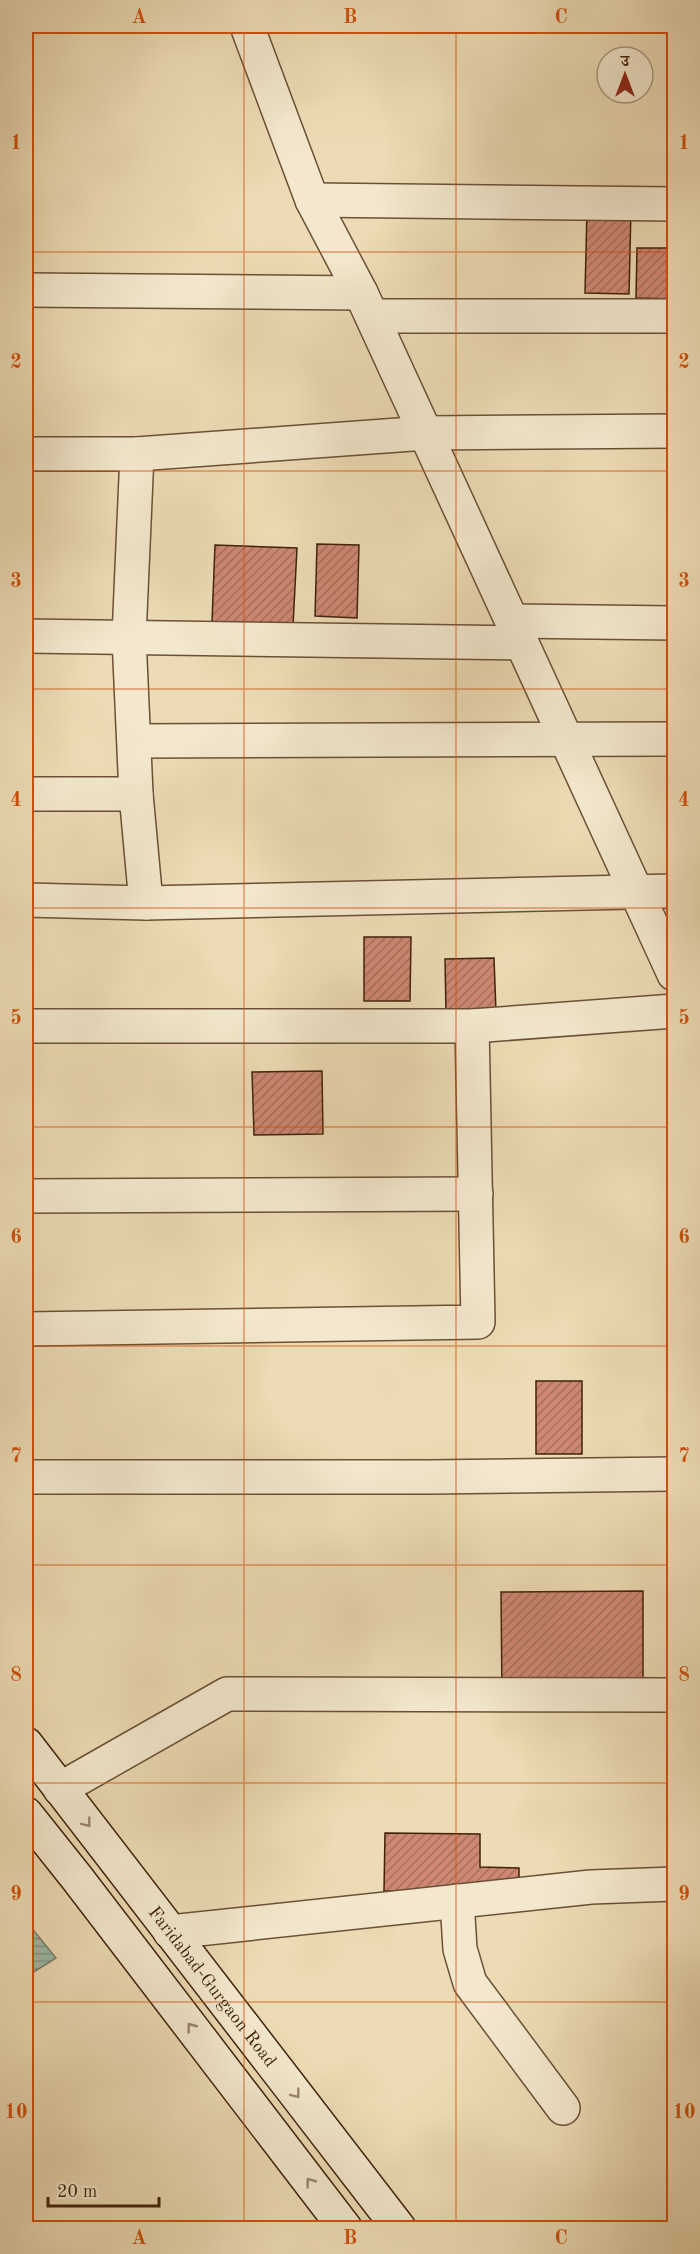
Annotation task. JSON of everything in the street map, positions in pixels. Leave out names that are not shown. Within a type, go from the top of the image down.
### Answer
[{"type":"street","points":[[247,26],[312,200],[367,304],[675,974]]},
{"type":"street","points":[[312,200],[675,204]]},
{"type":"street","points":[[26,290],[675,315]]},
{"type":"street","points":[[26,454],[137,454],[426,433],[675,431]]},
{"type":"street","points":[[137,454],[129,637],[136,794],[146,903]]},
{"type":"street","points":[[26,636],[129,637],[517,632],[675,622]]},
{"type":"street","points":[[135,741],[675,739]]},
{"type":"street","points":[[26,794],[136,794]]},
{"type":"street","points":[[26,900],[146,903],[675,891]]},
{"type":"street","points":[[26,1026],[472,1026],[675,1011]]},
{"type":"street","points":[[26,1329],[478,1322],[472,1026]]},
{"type":"street","points":[[26,1196],[476,1194]]},
{"type":"street","points":[[26,1477],[431,1477],[675,1474]]},
{"type":"street","points":[[60,1789],[227,1694],[675,1695]]},
{"type":"street","name":"Faridabad-Gurgaon Road","points":[[26,1744],[399,2229]]},
{"type":"street","points":[[26,1814],[345,2229]]},
{"type":"street","points":[[170,1932],[591,1887],[675,1884]]},
{"type":"street","points":[[457,1901],[460,1949],[470,1983],[563,2108]]},
{"type":"shaded area","points":[[26,1921],[56,1958],[26,1977]]},
{"type":"building","points":[[587,209],[631,210],[629,294],[585,293]]},
{"type":"building","points":[[637,248],[674,248],[674,299],[636,298]]},
{"type":"building","points":[[317,544],[359,545],[357,618],[315,616]]},
{"type":"building","points":[[215,545],[297,548],[293,626],[212,622]]},
{"type":"building","points":[[364,937],[411,937],[410,1001],[364,1001]]},
{"type":"building","points":[[494,958],[496,1012],[446,1013],[445,959]]},
{"type":"building","points":[[322,1071],[323,1134],[254,1135],[252,1072]]},
{"type":"building","points":[[536,1381],[582,1381],[582,1454],[536,1454]]},
{"type":"building","points":[[643,1591],[643,1692],[502,1694],[501,1592]]},
{"type":"building","points":[[385,1833],[480,1834],[480,1867],[519,1868],[519,1893],[384,1891]]}]
